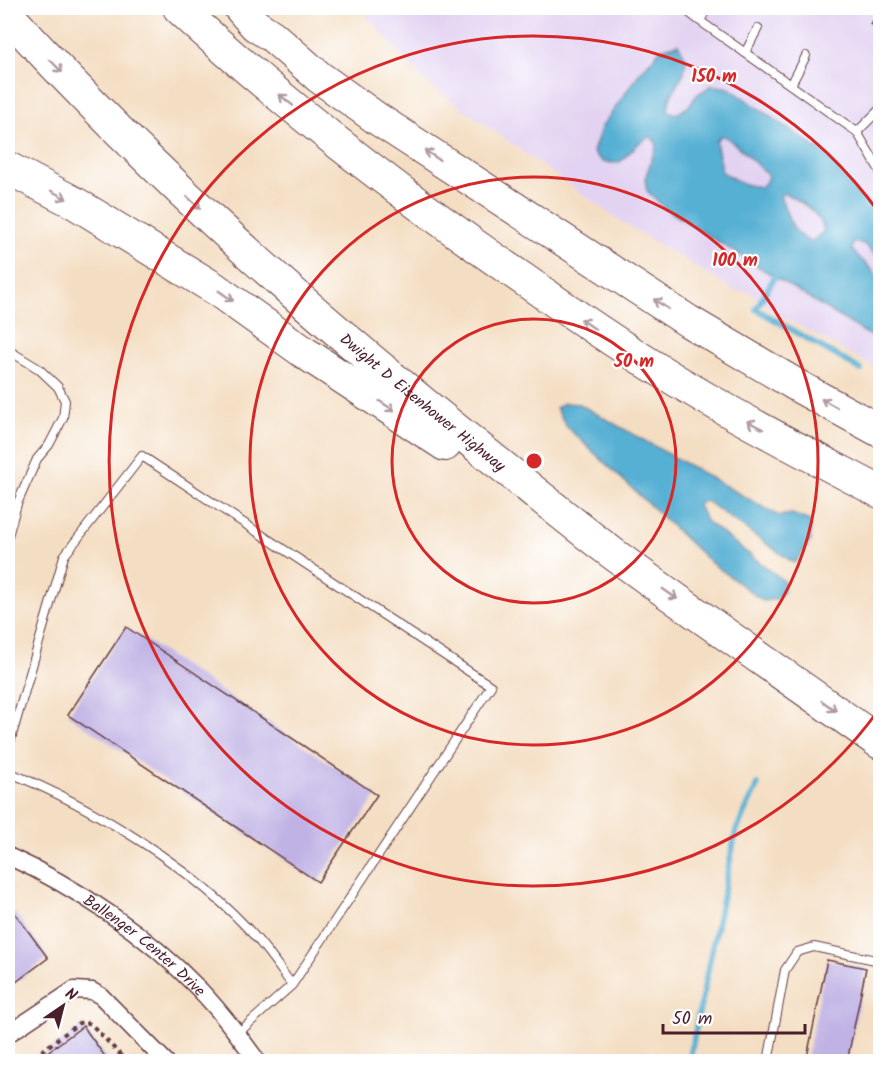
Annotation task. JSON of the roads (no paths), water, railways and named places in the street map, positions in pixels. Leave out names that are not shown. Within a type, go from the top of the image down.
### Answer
[{"type":"highway","points":[[179,8],[307,117],[398,190],[482,251],[606,336],[694,390],[734,414],[880,492]]},
{"type":"highway","points":[[248,16],[261,45],[299,83],[482,251]]},
{"type":"highway","points":[[248,16],[319,77],[376,118],[481,187],[688,321],[803,389],[880,431]]},
{"type":"highway","name":"Dwight D Eisenhower Highway","points":[[11,19],[103,115],[195,204],[301,301],[426,406],[622,560],[880,743]]},
{"type":"highway","points":[[8,168],[83,208],[214,288],[305,352],[622,560]]},
{"type":"street","name":"Ballenger Center Drive","points":[[8,856],[31,867],[116,918],[200,990],[258,1062]]},
{"type":"street","points":[[8,1034],[74,990],[92,991],[101,996],[166,1062]]},
{"type":"lane","points":[[683,8],[857,132],[880,171]]},
{"type":"lane","points":[[700,21],[707,8]]},
{"type":"lane","points":[[745,53],[758,28]]},
{"type":"lane","points":[[791,85],[807,56]]},
{"type":"lane","points":[[857,132],[880,109]]},
{"type":"lane","points":[[8,350],[39,369],[58,387],[65,401],[63,418],[49,445],[37,459],[17,504],[8,536]]},
{"type":"lane","points":[[8,749],[64,556],[142,456],[491,686],[292,984],[237,1034]]},
{"type":"lane","points":[[8,772],[70,799],[156,852],[185,873],[225,907],[258,940],[292,984]]},
{"type":"lane","points":[[768,1062],[785,970],[797,952],[814,947],[880,961]]},
{"type":"water","points":[[678,44],[686,58],[684,72],[670,98],[668,111],[677,114],[688,107],[698,94],[712,85],[729,88],[825,154],[856,193],[875,208],[880,218],[880,260],[864,244],[853,242],[852,250],[880,278],[880,342],[667,210],[647,191],[645,179],[657,144],[650,136],[639,143],[619,163],[603,162],[593,152],[601,128],[639,74],[661,49]],"holes":[[[722,135],[739,147],[768,175],[761,187],[742,184],[722,172],[716,141]],[[784,193],[809,208],[819,219],[824,231],[811,242],[804,239],[791,223],[780,196]]]},
{"type":"water","points":[[564,403],[579,404],[779,516],[792,514],[810,521],[811,541],[794,563],[706,501],[697,504],[706,521],[784,581],[784,592],[776,599],[763,601],[709,561],[567,427],[556,408]]},
{"type":"waterway","points":[[775,276],[756,309],[861,370]]},
{"type":"waterway","points":[[689,1062],[736,831],[758,784]]}]
